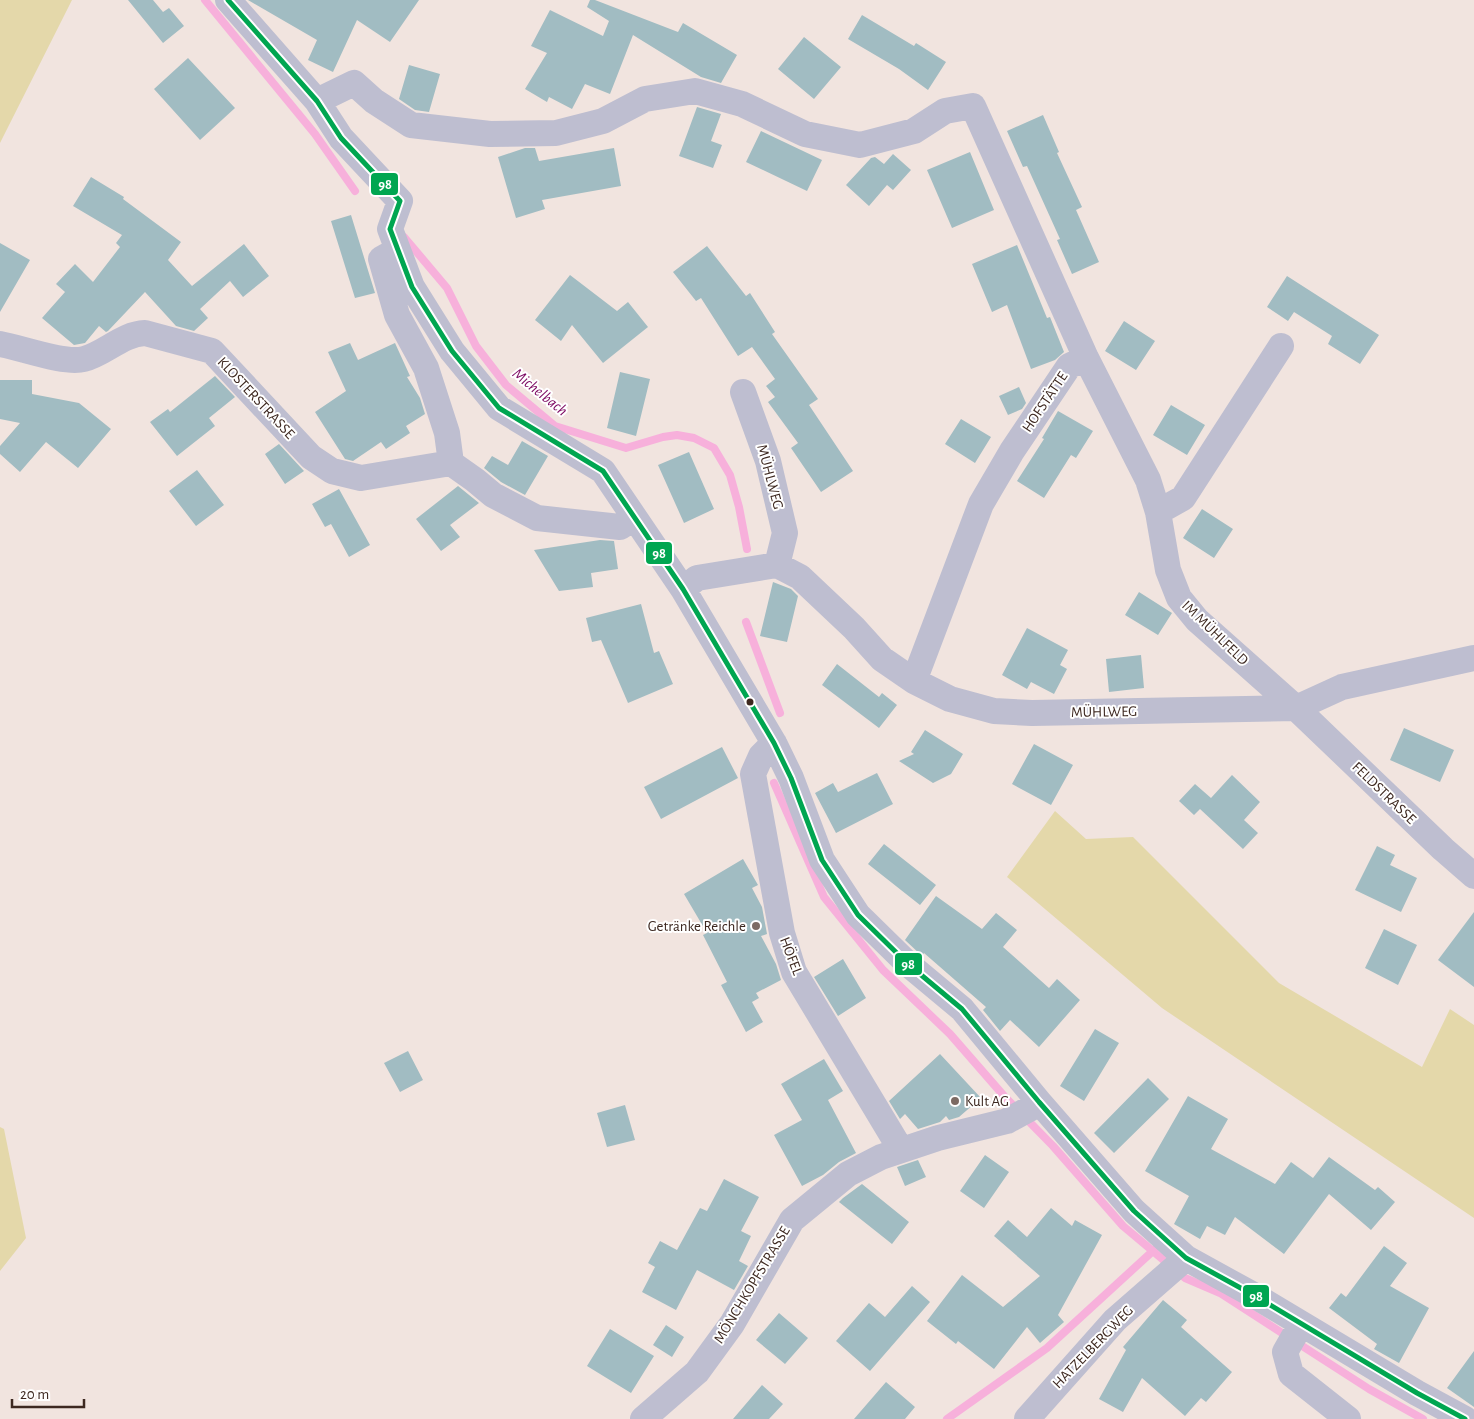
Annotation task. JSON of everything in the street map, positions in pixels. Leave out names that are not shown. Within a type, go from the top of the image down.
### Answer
[{"type":"street","points":[[232,2],[317,101],[342,138],[400,201],[390,229],[397,250],[412,287],[452,351],[499,408],[603,471],[683,588],[774,743],[791,778],[822,860],[858,915],[908,964],[962,1009],[1025,1110],[1134,1211],[1178,1266],[1257,1297],[1294,1336],[1465,1419]]},
{"type":"street","points":[[317,101],[354,83],[374,101],[411,125],[490,134],[556,132],[603,121],[646,99],[695,91],[742,104],[805,134],[860,145],[914,131],[945,111],[973,106],[1086,358]]},
{"type":"street","points":[[397,250],[381,259],[397,315],[426,368],[448,433],[451,463],[476,480],[493,495],[537,518],[620,527],[634,518]]},
{"type":"street","name":"KLOSTERSTRASSE","points":[[0,344],[74,361],[87,358],[134,334],[145,333],[212,351],[311,457],[332,471],[361,478],[451,463]]},
{"type":"street","points":[[1158,512],[1183,498],[1281,346]]},
{"type":"street","name":"IM MÜHLFELD","points":[[1086,358],[1148,480],[1158,512],[1168,570],[1179,598],[1197,620],[1296,708]]},
{"type":"street","name":"HOFSTÄTTE","points":[[914,681],[981,504],[1012,451],[1069,366],[1086,358]]},
{"type":"street","name":"MÜHLWEG","points":[[743,392],[768,461],[784,533],[777,565],[800,577],[854,628],[882,659],[914,681],[950,700],[994,711],[1023,713],[1296,708],[1342,687],[1474,658]]},
{"type":"street","points":[[683,588],[697,578],[777,565]]},
{"type":"street","name":"FELDSTRASSE","points":[[1296,708],[1443,850],[1474,876]]},
{"type":"street","name":"HÖFEL","points":[[774,743],[761,756],[753,774],[782,933],[794,972],[901,1150]]},
{"type":"street","name":"MÖNCHKOPFSTRASSE","points":[[643,1419],[697,1372],[732,1324],[792,1220],[848,1174],[881,1157],[1025,1110]]},
{"type":"street","name":"HATZELBERGWEG","points":[[1027,1419],[1115,1320],[1178,1266]]},
{"type":"street","points":[[1294,1336],[1291,1374],[1348,1419]]},
{"type":"shaded area","points":[[0,0],[72,0],[0,143]]},
{"type":"shaded area","points":[[1055,811],[1086,839],[1133,837],[1279,983],[1422,1067],[1450,1009],[1474,1025],[1474,1218],[1162,1008],[1007,877]]},
{"type":"shaded area","points":[[0,1127],[4,1129],[26,1238],[0,1271]]},
{"type":"building","points":[[128,0],[153,0],[163,12],[169,8],[184,26],[163,43]]},
{"type":"building","points":[[248,0],[419,0],[390,42],[357,20],[333,72],[308,60],[317,40]]},
{"type":"building","points":[[590,0],[595,0],[678,32],[683,23],[737,55],[721,83],[701,77],[633,35],[610,94],[585,84],[572,109],[549,97],[547,102],[525,89],[547,53],[531,46],[550,10],[603,36],[609,21],[587,7]]},
{"type":"building","points":[[862,15],[914,46],[916,43],[946,62],[928,90],[899,69],[848,39]]},
{"type":"building","points":[[804,37],[841,67],[814,99],[778,69]]},
{"type":"building","points":[[188,58],[235,108],[200,140],[154,89]]},
{"type":"building","points":[[409,65],[440,74],[429,112],[415,110],[399,99]]},
{"type":"building","points":[[697,107],[721,114],[711,141],[722,145],[713,168],[679,156]]},
{"type":"building","points":[[1043,115],[1059,152],[1057,153],[1082,207],[1076,210],[1099,262],[1072,274],[1057,240],[1060,239],[1027,166],[1023,167],[1007,131]]},
{"type":"building","points":[[761,131],[822,160],[807,191],[746,162]]},
{"type":"building","points":[[525,148],[535,148],[539,161],[614,148],[621,186],[542,200],[545,209],[516,218],[498,157]]},
{"type":"building","points":[[970,152],[994,210],[952,228],[927,170]]},
{"type":"building","points":[[893,154],[911,170],[893,190],[887,185],[869,206],[846,185],[871,158],[875,157],[884,164]]},
{"type":"building","points":[[91,177],[124,197],[123,199],[181,242],[168,260],[192,286],[244,244],[269,276],[243,297],[230,281],[200,309],[208,318],[194,331],[176,326],[145,292],[108,331],[106,332],[99,326],[85,343],[74,345],[42,318],[65,292],[56,284],[75,264],[93,282],[120,247],[116,243],[122,235],[73,206]]},
{"type":"building","points":[[351,215],[375,293],[355,298],[331,221]]},
{"type":"building","points":[[0,243],[30,260],[0,312]]},
{"type":"building","points":[[1017,245],[1047,318],[1050,317],[1064,352],[1055,360],[1031,369],[1007,305],[992,312],[972,264]]},
{"type":"building","points":[[707,246],[746,296],[750,293],[775,332],[772,334],[818,399],[809,405],[853,471],[821,492],[791,448],[798,443],[768,402],[775,397],[766,386],[775,379],[752,347],[738,356],[701,298],[696,301],[673,272]]},
{"type":"building","points":[[570,275],[617,311],[628,302],[648,327],[603,363],[572,325],[561,341],[535,320]]},
{"type":"building","points":[[1287,276],[1379,335],[1360,364],[1328,344],[1332,336],[1294,312],[1288,321],[1267,307]]},
{"type":"building","points":[[1124,321],[1155,341],[1136,370],[1105,351]]},
{"type":"building","points":[[350,343],[358,360],[395,343],[410,376],[407,377],[420,398],[425,414],[406,426],[410,433],[386,449],[381,442],[353,461],[345,459],[315,412],[346,391],[328,352]]},
{"type":"building","points":[[620,372],[650,379],[636,436],[607,428]]},
{"type":"building","points":[[215,376],[235,397],[209,418],[215,426],[177,456],[150,422],[168,409],[170,412]]},
{"type":"building","points":[[0,380],[32,380],[32,394],[79,403],[111,429],[78,468],[46,442],[20,472],[0,454],[0,446],[20,423],[0,419]]},
{"type":"building","points":[[1019,387],[1026,403],[1022,409],[1008,415],[999,396]]},
{"type":"building","points":[[1171,405],[1205,425],[1187,455],[1153,435]]},
{"type":"building","points":[[1058,411],[1093,431],[1076,458],[1071,455],[1044,498],[1017,481],[1044,439],[1042,438]]},
{"type":"building","points":[[961,419],[991,437],[975,463],[945,444]]},
{"type":"building","points":[[522,441],[548,456],[525,495],[501,482],[484,468],[492,456],[508,465]]},
{"type":"building","points":[[279,444],[304,471],[285,484],[265,454]]},
{"type":"building","points":[[689,452],[714,509],[684,523],[658,465]]},
{"type":"building","points":[[197,470],[224,505],[196,526],[169,491]]},
{"type":"building","points":[[458,486],[479,503],[450,525],[460,537],[441,551],[416,519]]},
{"type":"building","points":[[339,489],[370,545],[349,557],[331,524],[325,527],[312,504]]},
{"type":"building","points":[[1202,509],[1233,529],[1214,558],[1183,538]]},
{"type":"building","points":[[600,540],[614,541],[618,569],[591,573],[593,587],[559,591],[534,550]]},
{"type":"building","points":[[773,582],[791,589],[798,596],[787,642],[760,636]]},
{"type":"building","points":[[1139,592],[1172,613],[1158,635],[1125,615]]},
{"type":"building","points":[[641,604],[654,653],[659,651],[673,684],[628,703],[601,640],[592,642],[586,618]]},
{"type":"building","points":[[1027,628],[1068,650],[1060,665],[1067,669],[1054,694],[1031,682],[1027,689],[1002,675]]},
{"type":"building","points":[[1141,655],[1144,688],[1109,692],[1106,659]]},
{"type":"building","points":[[837,664],[879,697],[882,693],[897,705],[879,728],[822,685]]},
{"type":"building","points":[[1404,728],[1454,750],[1440,782],[1390,760]]},
{"type":"building","points":[[925,730],[963,754],[951,774],[933,783],[899,761],[914,754],[911,752]]},
{"type":"building","points":[[1034,744],[1073,765],[1051,805],[1012,784]]},
{"type":"building","points":[[722,747],[738,778],[661,819],[644,787]]},
{"type":"building","points":[[877,773],[893,804],[836,833],[815,793],[833,783],[838,792]]},
{"type":"building","points":[[1232,775],[1260,802],[1244,820],[1258,833],[1243,849],[1200,809],[1194,815],[1179,801],[1195,784],[1211,798]]},
{"type":"building","points":[[884,844],[936,885],[920,905],[868,864]]},
{"type":"building","points":[[1377,846],[1395,855],[1390,865],[1417,878],[1401,912],[1355,890]]},
{"type":"building","points":[[743,859],[758,885],[752,888],[762,907],[767,934],[761,936],[776,964],[781,980],[756,993],[759,998],[752,1002],[763,1022],[746,1032],[721,985],[727,982],[703,935],[707,933],[684,894]]},
{"type":"building","points":[[936,896],[982,929],[996,913],[1017,930],[1003,947],[1049,988],[1057,979],[1080,1000],[1039,1047],[1010,1020],[1000,1031],[983,1010],[986,1007],[924,953],[922,956],[905,940]]},
{"type":"building","points":[[1474,912],[1474,987],[1438,960]]},
{"type":"building","points":[[1384,929],[1417,945],[1398,985],[1365,968]]},
{"type":"building","points":[[843,959],[866,998],[838,1016],[814,977]]},
{"type":"building","points":[[1095,1029],[1119,1043],[1084,1101],[1060,1086]]},
{"type":"building","points":[[408,1051],[423,1080],[400,1092],[384,1063]]},
{"type":"building","points":[[940,1054],[981,1098],[959,1117],[949,1120],[946,1116],[940,1122],[918,1129],[905,1114],[900,1119],[889,1101]]},
{"type":"building","points":[[824,1059],[843,1091],[828,1100],[856,1153],[839,1162],[823,1175],[802,1186],[774,1135],[802,1120],[781,1084]]},
{"type":"building","points":[[1148,1078],[1169,1099],[1114,1153],[1094,1133]]},
{"type":"building","points":[[1188,1096],[1228,1119],[1211,1149],[1275,1184],[1291,1162],[1313,1178],[1329,1157],[1375,1190],[1378,1187],[1395,1202],[1371,1230],[1329,1194],[1284,1254],[1235,1217],[1225,1235],[1207,1226],[1200,1239],[1174,1224],[1189,1196],[1145,1171]]},
{"type":"building","points":[[625,1105],[635,1140],[607,1147],[597,1113]]},
{"type":"building","points":[[985,1155],[1009,1172],[984,1208],[960,1191]]},
{"type":"building","points":[[918,1160],[926,1177],[905,1186],[897,1167]]},
{"type":"building","points":[[724,1179],[759,1197],[741,1231],[751,1236],[739,1261],[748,1266],[734,1290],[697,1270],[676,1310],[642,1292],[655,1267],[648,1263],[660,1241],[677,1250],[700,1208],[707,1211]]},
{"type":"building","points":[[862,1184],[909,1222],[892,1244],[839,1202]]},
{"type":"building","points":[[1051,1208],[1072,1226],[1075,1220],[1102,1235],[1058,1315],[1064,1322],[1040,1343],[1027,1327],[994,1369],[958,1341],[956,1344],[927,1321],[962,1275],[1003,1307],[1040,1276],[994,1236],[1008,1220],[1027,1237]]},
{"type":"building","points":[[1384,1246],[1407,1263],[1390,1286],[1429,1308],[1399,1363],[1374,1349],[1377,1344],[1329,1308],[1341,1293],[1346,1297]]},
{"type":"building","points":[[912,1286],[930,1302],[870,1371],[836,1341],[869,1303],[885,1317]]},
{"type":"building","points":[[1163,1300],[1187,1320],[1181,1327],[1232,1372],[1206,1402],[1201,1398],[1185,1416],[1142,1378],[1123,1412],[1099,1399],[1126,1350],[1123,1347]]},
{"type":"building","points":[[779,1313],[808,1338],[785,1364],[756,1340]]},
{"type":"building","points":[[666,1325],[684,1337],[672,1357],[653,1345]]},
{"type":"building","points":[[610,1329],[654,1356],[631,1393],[587,1366]]},
{"type":"building","points":[[1474,1351],[1474,1407],[1447,1388]]},
{"type":"building","points":[[886,1382],[915,1407],[905,1419],[854,1419]]},
{"type":"building","points":[[762,1385],[783,1404],[769,1419],[733,1419]]},
{"type":"waterway","name":"Michelbach","points":[[205,0],[315,134],[355,191]]},
{"type":"waterway","name":"Michelbach","points":[[404,237],[447,288],[476,346],[506,385],[555,426],[626,448],[663,437],[677,435],[694,438],[714,448],[730,475],[739,507],[747,549]]},
{"type":"waterway","name":"Michelbach","points":[[746,622],[780,713]]},
{"type":"waterway","name":"Michelbach","points":[[774,783],[824,897],[883,970],[950,1034],[1004,1096],[1053,1146],[1123,1226],[1185,1278],[1220,1293],[1369,1389],[1423,1419]]},
{"type":"waterway","points":[[947,1419],[1047,1348],[1154,1250]]},
{"type":"transit line","name":"98","points":[[228,0],[317,101],[341,138],[400,201],[390,229],[412,287],[452,351],[499,408],[603,471],[683,589],[774,743],[791,778],[822,860],[858,915],[908,964],[962,1009],[1039,1102],[1134,1211],[1186,1258],[1257,1297],[1417,1393],[1465,1419]]},
{"type":"place","name":"Getränke Reichle","points":[[756,926]]},
{"type":"place","name":"Kult AG","points":[[955,1101]]}]
